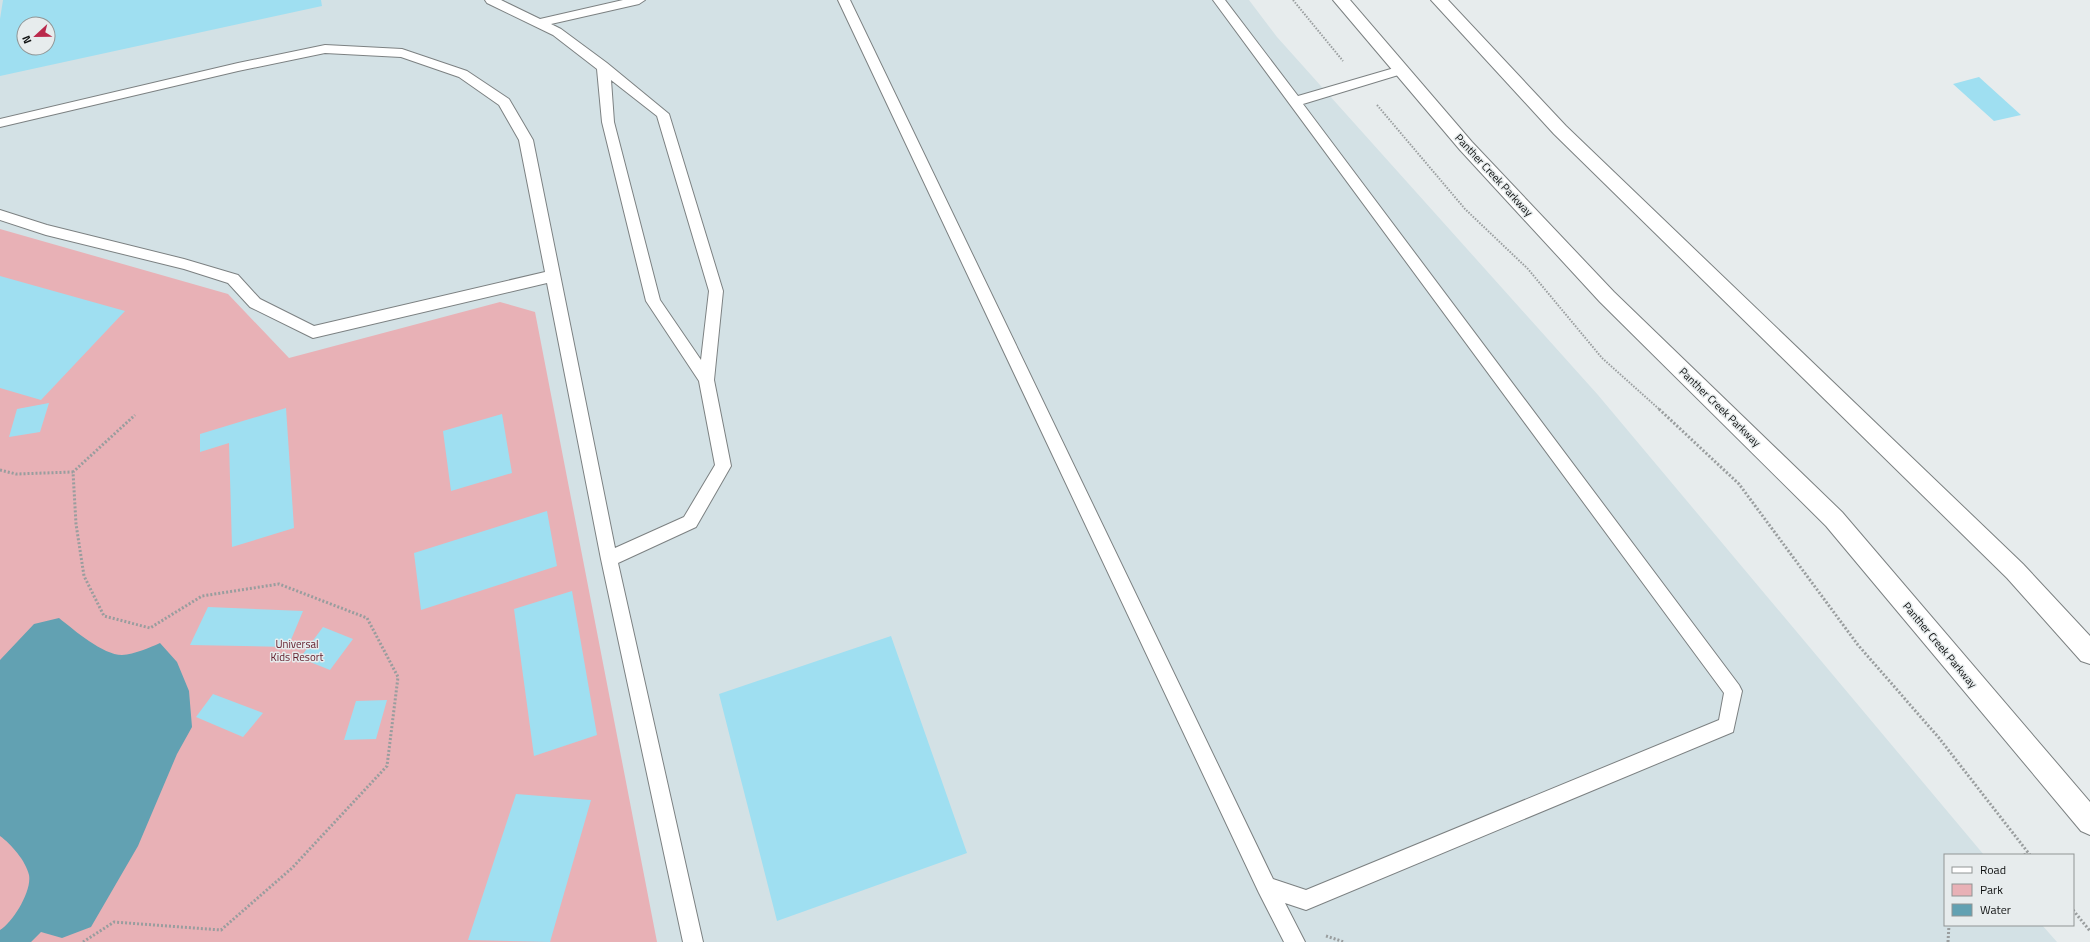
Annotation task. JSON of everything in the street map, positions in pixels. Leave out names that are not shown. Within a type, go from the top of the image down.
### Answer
[{"type":"main road","name":"Panther Creek Parkway","points":[[1341,0],[1466,146],[1607,297],[1834,519],[2090,822]]},
{"type":"main road","points":[[1439,0],[1560,130],[2015,570],[2090,653]]},
{"type":"lane","points":[[491,0],[557,32],[603,66],[663,114],[716,292],[706,380],[723,466],[690,522],[609,559]]},
{"type":"lane","points":[[539,23],[639,0]]},
{"type":"lane","points":[[844,0],[1266,886],[1295,942]]},
{"type":"lane","points":[[1218,0],[1733,691],[1727,726],[1306,900],[1266,886]]},
{"type":"lane","points":[[0,123],[238,67],[326,49],[402,53],[463,74],[504,102],[526,140],[609,559],[693,942]]},
{"type":"lane","points":[[603,66],[608,122],[653,301],[706,380]]},
{"type":"lane","points":[[1294,102],[1401,70]]},
{"type":"lane","points":[[0,215],[46,230],[184,264],[233,279],[255,303],[313,332],[553,276]]},
{"type":"path","points":[[1293,0],[1346,66]]},
{"type":"path","points":[[1381,110],[1465,209],[1528,269],[1602,358],[1679,427],[1739,484],[1858,645],[1939,738],[2029,854]]},
{"type":"path","points":[[0,470],[16,474],[73,472],[135,415]]},
{"type":"path","points":[[73,472],[76,524],[84,576],[104,616],[150,628],[202,596],[279,584],[367,618],[398,677],[387,766],[292,868],[221,930],[114,922],[83,942]]},
{"type":"path","points":[[2074,911],[2090,931]]},
{"type":"path","points":[[1948,942],[1949,926]]},
{"type":"path","points":[[1326,936],[1344,942]]},
{"type":"shaded area","points":[[0,0],[1249,0],[1277,37],[1598,395],[1983,854],[1944,854],[1944,926],[2043,926],[2057,942],[0,942]]},
{"type":"green space","name":"Universal Kids Resort","points":[[0,229],[228,294],[289,358],[500,302],[535,312],[657,942],[0,942]]},
{"type":"water","points":[[59,618],[89,641],[114,654],[122,655],[132,653],[147,649],[160,643],[177,662],[189,691],[192,727],[177,754],[138,846],[91,927],[62,938],[41,932],[31,942],[0,942],[0,930],[16,913],[25,897],[28,889],[29,875],[25,864],[13,848],[0,836],[0,660],[34,624]]},
{"type":"building","points":[[3,0],[321,0],[322,6],[0,76],[0,19]]},
{"type":"building","points":[[1979,77],[2021,115],[1994,121],[1953,84]]},
{"type":"building","points":[[0,276],[125,311],[41,400],[0,388]]},
{"type":"building","points":[[49,403],[40,432],[9,437],[17,409]]},
{"type":"building","points":[[286,408],[294,528],[232,547],[229,443],[200,452],[200,434]]},
{"type":"building","points":[[502,414],[512,473],[451,491],[443,431]]},
{"type":"building","points":[[547,511],[557,566],[421,610],[414,553]]},
{"type":"building","points":[[572,591],[597,735],[534,756],[514,609]]},
{"type":"building","points":[[208,607],[303,611],[288,647],[190,645]]},
{"type":"building","points":[[323,627],[353,639],[330,670],[300,658]]},
{"type":"building","points":[[891,636],[967,853],[777,921],[719,694]]},
{"type":"building","points":[[213,694],[263,713],[243,737],[196,717]]},
{"type":"building","points":[[387,700],[376,739],[344,740],[356,701]]},
{"type":"building","points":[[516,794],[591,800],[550,942],[468,940]]}]
